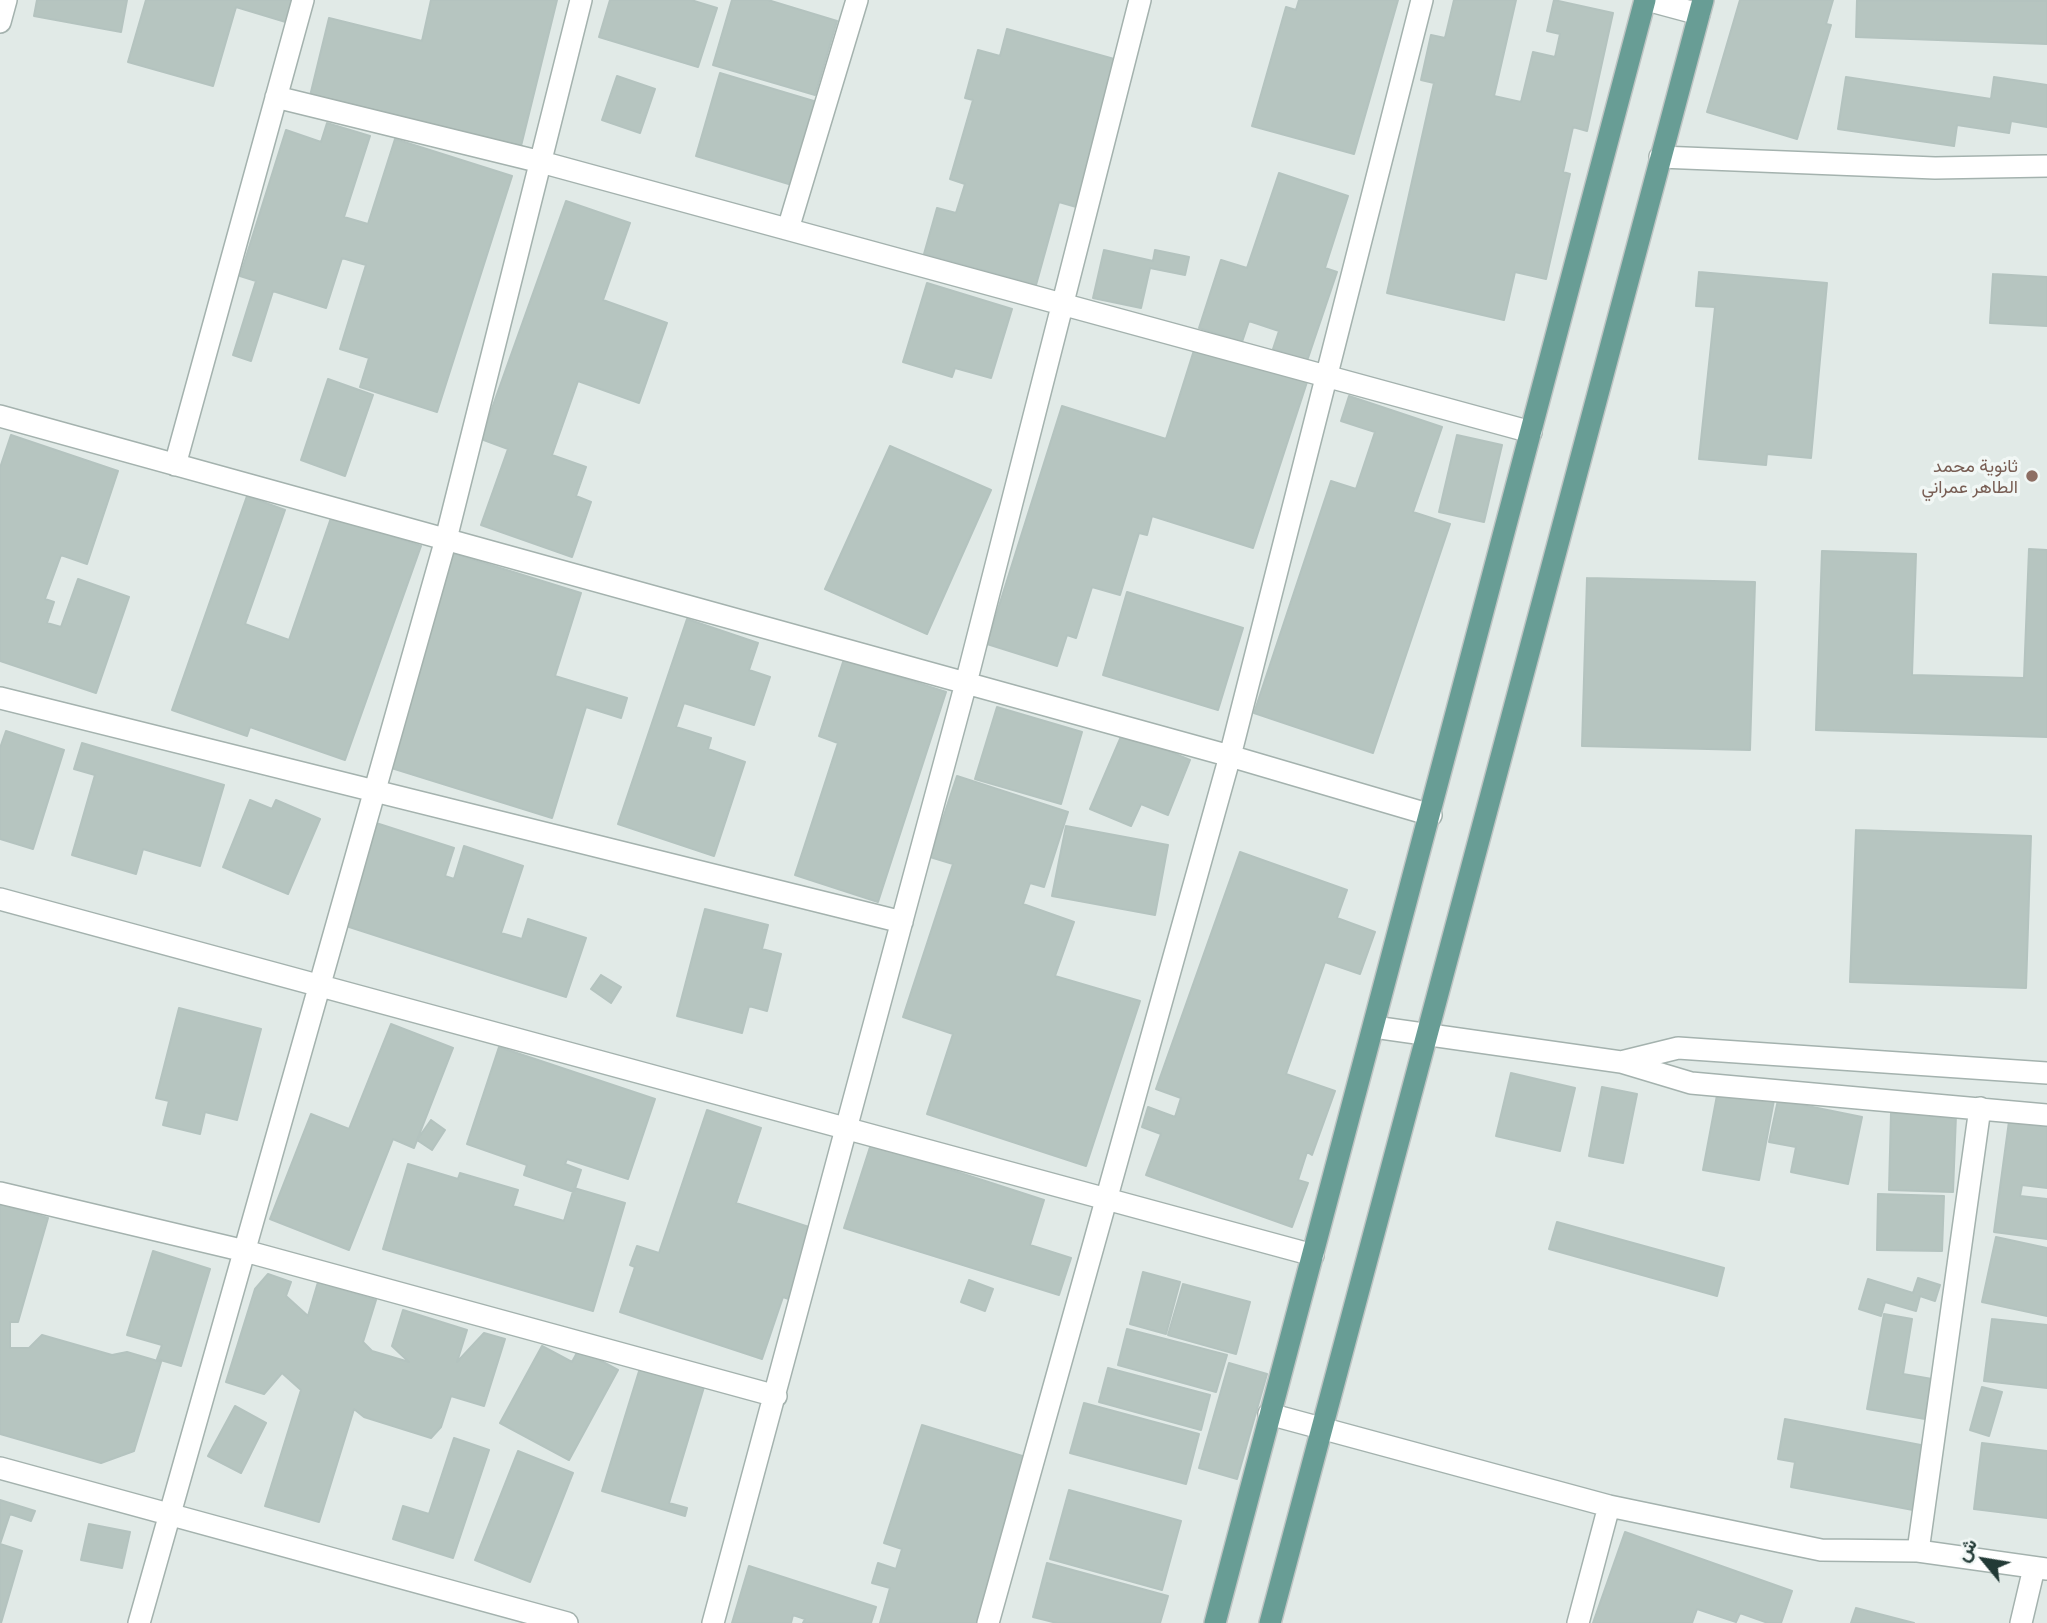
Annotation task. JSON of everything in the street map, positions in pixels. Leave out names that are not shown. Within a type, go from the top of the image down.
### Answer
[{"type":"main road","points":[[1215,1623],[1646,0]]},
{"type":"main road","points":[[1270,1623],[1424,1037],[1701,7]]},
{"type":"street","points":[[0,22],[6,0]]},
{"type":"street","points":[[175,465],[303,0]]},
{"type":"street","points":[[139,1623],[446,539],[582,0]]},
{"type":"street","points":[[788,229],[857,0]]},
{"type":"street","points":[[713,1623],[966,683],[1140,0]]},
{"type":"street","points":[[988,1623],[1230,756],[1422,0]]},
{"type":"street","points":[[1646,0],[1701,7]]},
{"type":"street","points":[[276,97],[541,162],[1327,374],[1531,432]]},
{"type":"street","points":[[1660,157],[1935,168],[2047,166]]},
{"type":"street","points":[[0,416],[1230,756],[1431,815]]},
{"type":"street","points":[[0,698],[902,922]]},
{"type":"street","points":[[0,900],[1109,1197],[1313,1255]]},
{"type":"street","points":[[1374,1027],[1424,1037],[1621,1062],[1691,1083],[2047,1115]]},
{"type":"street","points":[[1621,1062],[1678,1048],[2047,1073]]},
{"type":"street","points":[[1918,1551],[1980,1108]]},
{"type":"street","points":[[0,1193],[245,1251],[776,1396]]},
{"type":"street","points":[[1269,1414],[1609,1506],[1821,1550],[1918,1551],[2040,1568],[2021,1623]]},
{"type":"street","points":[[0,1468],[567,1623]]},
{"type":"street","points":[[1578,1623],[1609,1506]]},
{"type":"building","points":[[37,0],[127,0],[121,32],[34,16]]},
{"type":"building","points":[[146,0],[295,0],[289,23],[236,7],[213,86],[128,62]]},
{"type":"building","points":[[431,0],[557,0],[521,146],[310,96],[329,18],[422,41]]},
{"type":"building","points":[[610,0],[691,0],[717,8],[698,67],[599,37]]},
{"type":"building","points":[[732,0],[768,0],[837,21],[815,95],[713,65]]},
{"type":"building","points":[[1299,0],[1398,0],[1354,154],[1252,126],[1286,7],[1296,10]]},
{"type":"building","points":[[1454,0],[1516,0],[1494,96],[1521,102],[1533,52],[1555,57],[1560,34],[1547,31],[1554,0],[1613,13],[1587,131],[1573,127],[1563,172],[1570,174],[1546,279],[1515,272],[1504,320],[1387,293],[1434,83],[1421,80],[1431,35],[1445,38]]},
{"type":"building","points":[[1740,0],[1833,0],[1826,24],[1831,25],[1797,139],[1707,112]]},
{"type":"building","points":[[1857,0],[2047,1],[2047,44],[1856,37]]},
{"type":"building","points":[[1007,29],[1132,64],[1090,211],[1059,202],[1036,285],[924,254],[937,208],[956,213],[965,184],[950,179],[973,100],[965,98],[978,50],[1000,56]]},
{"type":"building","points":[[720,73],[817,102],[792,185],[696,156]]},
{"type":"building","points":[[617,76],[655,89],[640,133],[602,120]]},
{"type":"building","points":[[1846,77],[1991,99],[1994,77],[2047,85],[2047,127],[2011,121],[2009,133],[1957,125],[1954,146],[1838,129]]},
{"type":"building","points":[[327,123],[370,136],[344,217],[368,224],[395,139],[512,176],[437,412],[360,387],[369,358],[340,349],[366,265],[342,258],[326,308],[273,291],[251,361],[233,355],[256,281],[240,276],[286,130],[321,142]]},
{"type":"building","points":[[1279,173],[1348,196],[1325,268],[1337,272],[1307,361],[1273,349],[1279,331],[1249,321],[1242,342],[1199,328],[1221,260],[1247,268]]},
{"type":"building","points":[[566,201],[630,223],[603,300],[667,323],[639,403],[578,381],[552,455],[586,467],[576,496],[591,502],[572,557],[481,525],[508,449],[481,439]]},
{"type":"building","points":[[1104,250],[1153,261],[1155,250],[1189,257],[1185,275],[1150,268],[1141,308],[1093,298]]},
{"type":"building","points":[[1699,272],[1827,283],[1811,458],[1767,454],[1766,465],[1699,459],[1715,307],[1696,306]]},
{"type":"building","points":[[1993,274],[2047,277],[2047,326],[1990,323]]},
{"type":"building","points":[[927,283],[1012,309],[991,378],[955,368],[952,377],[903,362]]},
{"type":"building","points":[[1195,347],[1307,382],[1253,548],[1152,516],[1147,535],[1139,533],[1120,595],[1092,587],[1076,638],[1067,635],[1057,666],[987,644],[1062,406],[1166,439]]},
{"type":"building","points":[[328,379],[373,395],[345,476],[301,460]]},
{"type":"building","points":[[1349,396],[1442,427],[1413,512],[1450,524],[1373,753],[1254,713],[1331,481],[1356,489],[1375,432],[1341,421]]},
{"type":"building","points":[[11,435],[118,471],[87,564],[61,555],[45,599],[54,602],[47,623],[61,627],[78,579],[129,597],[96,693],[0,661],[0,468]]},
{"type":"building","points":[[1457,435],[1502,445],[1484,522],[1439,512]]},
{"type":"building","points":[[890,446],[991,490],[927,634],[825,589]]},
{"type":"building","points":[[247,496],[285,510],[245,624],[289,640],[332,515],[421,546],[345,760],[250,727],[247,736],[172,710]]},
{"type":"building","points":[[2029,549],[2047,550],[2047,737],[1816,730],[1822,551],[1916,554],[1912,675],[2024,678]]},
{"type":"building","points":[[452,553],[581,593],[555,676],[627,698],[621,718],[586,707],[552,818],[385,766]]},
{"type":"building","points":[[1587,578],[1755,582],[1750,750],[1582,746]]},
{"type":"building","points":[[1127,592],[1243,628],[1218,710],[1103,675]]},
{"type":"building","points":[[687,619],[758,643],[749,670],[770,677],[754,725],[684,703],[676,727],[711,738],[708,749],[745,762],[714,856],[618,824]]},
{"type":"building","points":[[844,659],[946,692],[878,902],[795,875],[838,743],[819,736]]},
{"type":"building","points":[[997,707],[1082,732],[1061,804],[975,779]]},
{"type":"building","points":[[6,731],[64,750],[33,849],[0,839],[0,748]]},
{"type":"building","points":[[1123,732],[1190,760],[1168,815],[1141,804],[1131,826],[1090,809]]},
{"type":"building","points":[[82,743],[224,785],[200,866],[143,849],[136,874],[72,855],[95,775],[74,769]]},
{"type":"building","points":[[957,776],[1068,812],[1044,887],[1030,883],[1023,904],[1074,922],[1055,976],[1140,1001],[1086,1166],[927,1114],[953,1034],[903,1017],[953,864],[930,857]]},
{"type":"building","points":[[250,800],[272,809],[276,800],[320,819],[288,894],[223,867]]},
{"type":"building","points":[[376,823],[454,848],[445,876],[454,879],[464,846],[523,866],[501,933],[522,939],[528,919],[586,938],[566,997],[343,925]]},
{"type":"building","points":[[1066,826],[1168,845],[1155,915],[1052,896]]},
{"type":"building","points":[[1856,830],[2031,836],[2026,988],[1850,982]]},
{"type":"building","points":[[1240,852],[1347,890],[1337,918],[1375,932],[1360,974],[1325,962],[1286,1074],[1335,1091],[1312,1155],[1307,1152],[1298,1180],[1308,1183],[1292,1227],[1146,1175],[1161,1134],[1142,1127],[1148,1107],[1175,1117],[1181,1098],[1156,1089]]},
{"type":"building","points":[[705,909],[768,925],[762,949],[781,954],[767,1011],[749,1006],[742,1033],[677,1016]]},
{"type":"building","points":[[601,975],[621,987],[611,1003],[591,989]]},
{"type":"building","points":[[179,1008],[261,1029],[237,1120],[205,1112],[200,1134],[163,1125],[169,1101],[156,1098]]},
{"type":"building","points":[[391,1024],[453,1048],[414,1148],[393,1139],[349,1250],[270,1219],[311,1114],[349,1129]]},
{"type":"building","points":[[499,1047],[655,1099],[628,1179],[567,1159],[565,1164],[581,1170],[574,1192],[524,1175],[527,1165],[467,1144]]},
{"type":"building","points":[[1511,1073],[1575,1088],[1560,1151],[1496,1136]]},
{"type":"building","points":[[1602,1087],[1637,1094],[1623,1163],[1589,1156]]},
{"type":"building","points":[[1718,1090],[1774,1100],[1759,1180],[1703,1170]]},
{"type":"building","points":[[1778,1100],[1862,1117],[1848,1184],[1791,1172],[1796,1147],[1769,1142]]},
{"type":"building","points":[[707,1110],[761,1128],[736,1203],[824,1232],[800,1303],[783,1297],[762,1359],[620,1312],[635,1267],[630,1265],[637,1246],[659,1253]]},
{"type":"building","points":[[1891,1113],[1956,1115],[1953,1192],[1889,1190]]},
{"type":"building","points":[[2010,1114],[2047,1118],[2047,1188],[2022,1185],[2020,1196],[2047,1199],[2047,1239],[1994,1232]]},
{"type":"building","points":[[431,1120],[445,1130],[432,1150],[417,1140]]},
{"type":"building","points":[[871,1144],[1044,1200],[1030,1245],[1071,1258],[1059,1295],[844,1228]]},
{"type":"building","points":[[408,1164],[458,1179],[460,1173],[518,1190],[513,1206],[564,1221],[574,1188],[625,1203],[593,1311],[383,1249]]},
{"type":"building","points":[[1878,1194],[1944,1196],[1942,1251],[1877,1250]]},
{"type":"building","points":[[0,1204],[48,1218],[18,1322],[10,1322],[10,1348],[29,1348],[42,1335],[112,1355],[127,1352],[161,1362],[134,1451],[101,1463],[0,1434]]},
{"type":"building","points":[[1557,1222],[1724,1268],[1717,1296],[1549,1249]]},
{"type":"building","points":[[1996,1237],[2047,1248],[2047,1316],[1982,1302]]},
{"type":"building","points":[[153,1251],[210,1269],[181,1366],[157,1359],[162,1345],[127,1335]]},
{"type":"building","points":[[1143,1272],[1180,1282],[1166,1334],[1130,1324]]},
{"type":"building","points":[[268,1274],[291,1282],[286,1296],[308,1316],[318,1282],[376,1300],[363,1342],[372,1351],[409,1362],[392,1346],[403,1310],[467,1330],[457,1362],[484,1333],[505,1339],[484,1406],[451,1396],[441,1427],[431,1438],[364,1417],[354,1409],[319,1522],[265,1506],[301,1390],[282,1373],[264,1394],[226,1382],[255,1289]]},
{"type":"building","points":[[1918,1278],[1940,1285],[1935,1301],[1920,1296],[1916,1311],[1885,1302],[1881,1316],[1859,1309],[1868,1279],[1913,1293]]},
{"type":"building","points":[[969,1280],[993,1289],[985,1311],[961,1302]]},
{"type":"building","points":[[1183,1284],[1250,1302],[1236,1354],[1168,1335]]},
{"type":"building","points":[[1884,1314],[1912,1319],[1903,1374],[1932,1379],[1925,1419],[1867,1409]]},
{"type":"building","points":[[1992,1319],[2047,1325],[2047,1388],[1984,1381]]},
{"type":"building","points":[[1127,1329],[1227,1355],[1216,1392],[1118,1365]]},
{"type":"building","points":[[542,1346],[572,1362],[579,1349],[618,1370],[569,1460],[500,1423]]},
{"type":"building","points":[[1229,1363],[1267,1374],[1237,1479],[1199,1468]]},
{"type":"building","points":[[640,1368],[704,1387],[669,1503],[687,1508],[685,1516],[602,1491]]},
{"type":"building","points":[[1108,1368],[1210,1395],[1201,1430],[1099,1402]]},
{"type":"building","points":[[1982,1387],[2002,1392],[1989,1436],[1970,1430]]},
{"type":"building","points":[[1084,1403],[1199,1434],[1186,1484],[1070,1453]]},
{"type":"building","points":[[235,1406],[266,1423],[241,1473],[208,1456]]},
{"type":"building","points":[[1785,1419],[1926,1446],[1913,1510],[1791,1487],[1795,1462],[1778,1459]]},
{"type":"building","points":[[922,1425],[1032,1459],[981,1623],[880,1623],[890,1588],[872,1583],[878,1563],[896,1569],[902,1549],[884,1543]]},
{"type":"building","points":[[454,1438],[489,1450],[453,1558],[393,1539],[403,1506],[429,1514]]},
{"type":"building","points":[[1982,1443],[2047,1451],[2047,1518],[1974,1509]]},
{"type":"building","points":[[518,1451],[573,1473],[530,1582],[475,1560]]},
{"type":"building","points":[[1069,1490],[1181,1521],[1162,1590],[1050,1559]]},
{"type":"building","points":[[0,1500],[35,1511],[31,1521],[10,1514],[0,1544]]},
{"type":"building","points":[[89,1524],[130,1532],[122,1568],[81,1560]]},
{"type":"building","points":[[1625,1532],[1792,1591],[1781,1623],[1768,1623],[1740,1613],[1736,1622],[1697,1609],[1692,1623],[1593,1623]]},
{"type":"building","points":[[0,1544],[22,1551],[1,1623],[0,1623]]},
{"type":"building","points":[[1047,1563],[1168,1596],[1160,1623],[1057,1623],[1033,1617]]},
{"type":"building","points":[[749,1566],[876,1607],[871,1623],[803,1623],[805,1619],[793,1615],[791,1623],[732,1623]]},
{"type":"building","points":[[1856,1608],[1914,1623],[1851,1623]]},
{"type":"place","name":"ثانوية محمد الطاهر عمراني","points":[[2032,476]]}]
